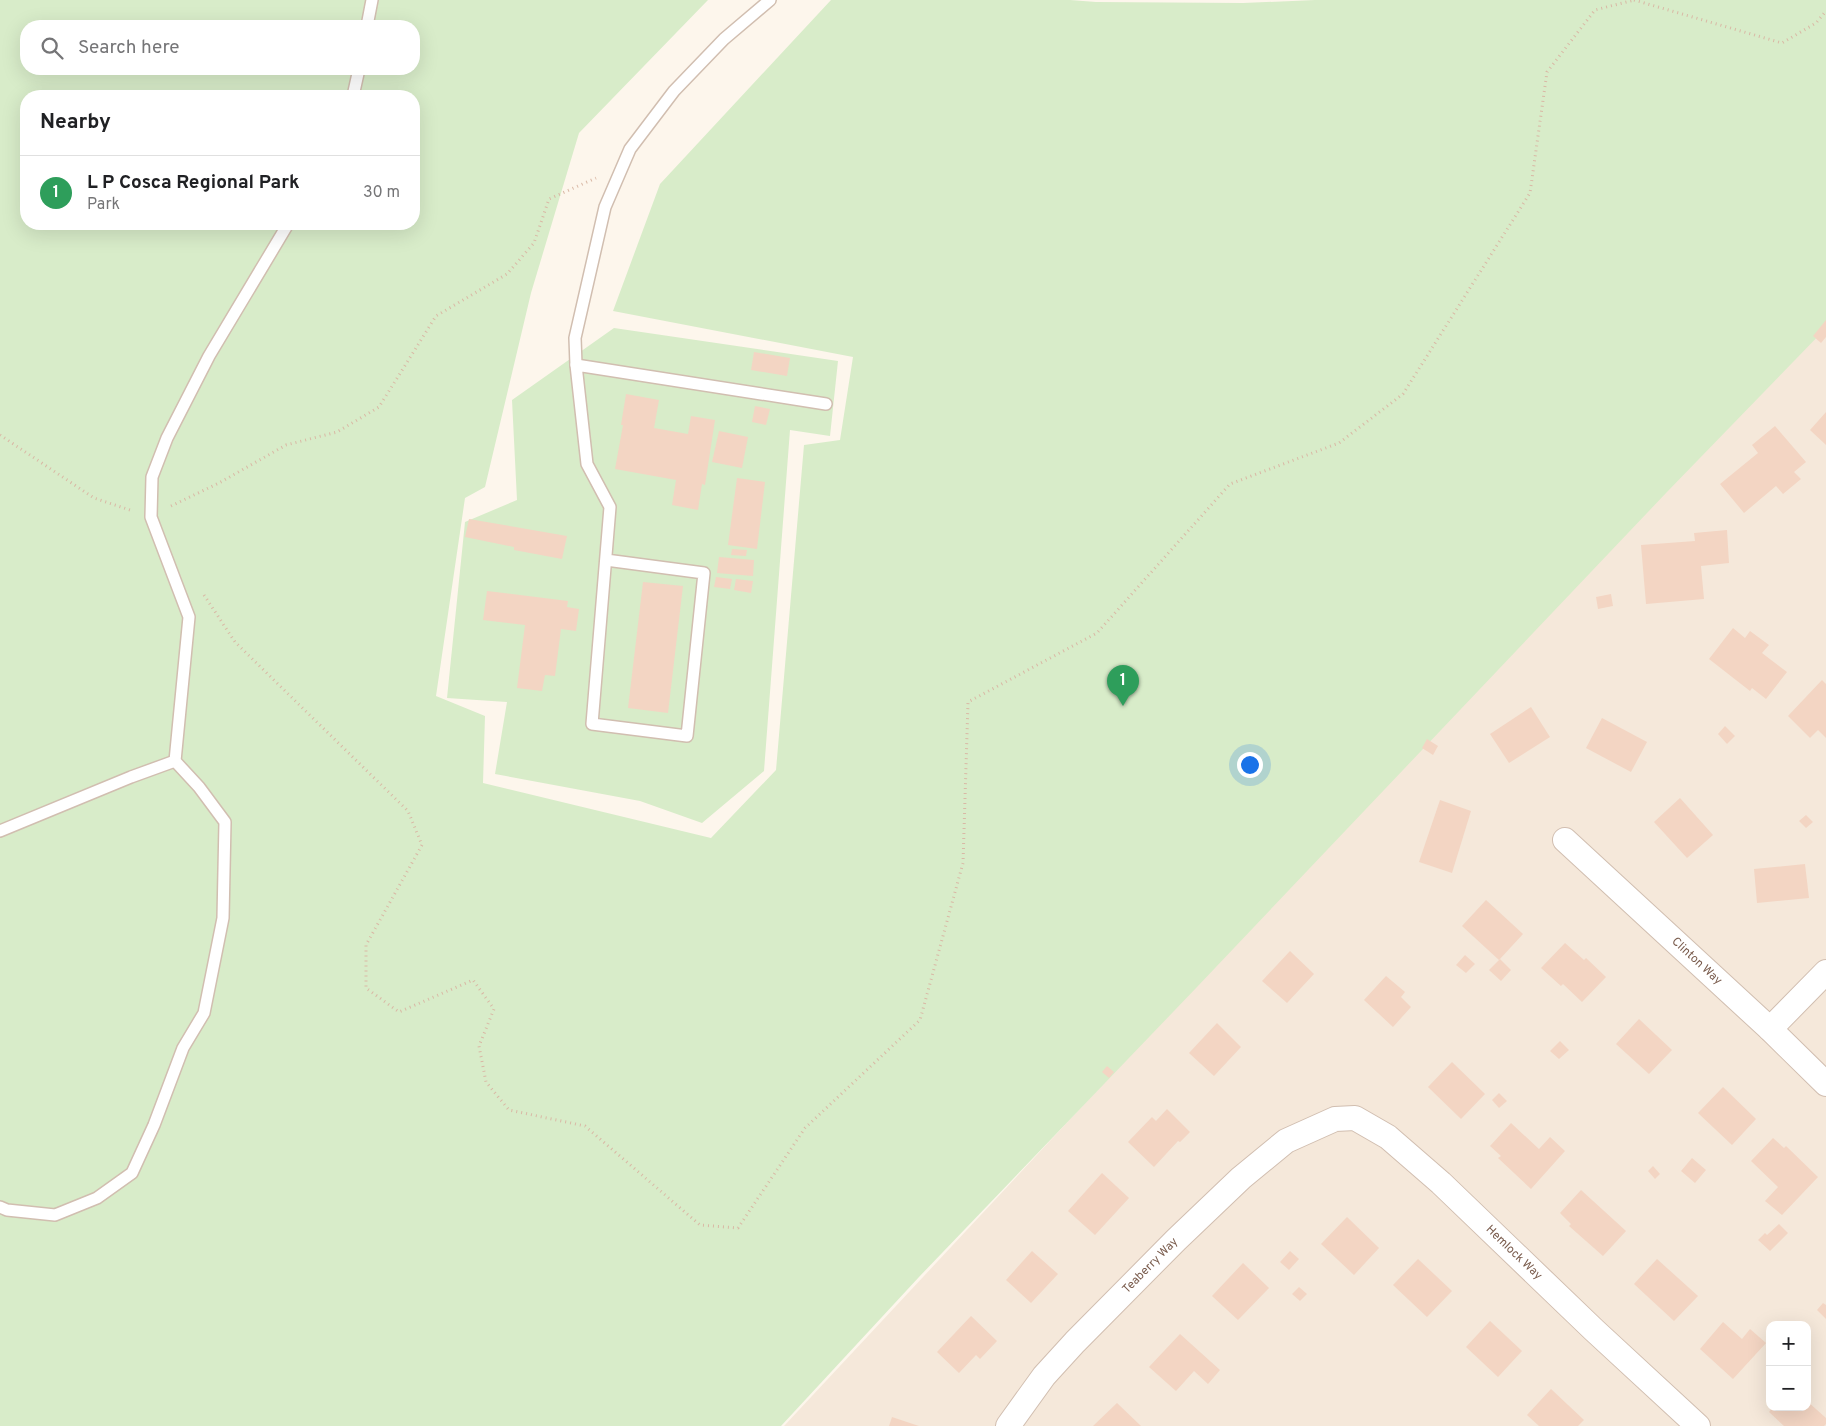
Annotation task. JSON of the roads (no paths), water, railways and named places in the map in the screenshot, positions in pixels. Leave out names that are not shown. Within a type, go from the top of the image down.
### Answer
[{"type":"street","name":"Clinton Way","points":[[1565,840],[1770,1029],[1826,1084]]},
{"type":"street","points":[[1770,1029],[1826,972]]},
{"type":"street","name":"Hemlock Way","points":[[1314,1127],[1335,1119],[1355,1118],[1388,1137],[1441,1183],[1594,1330],[1698,1426]]},
{"type":"street","name":"Teaberry Way","points":[[1008,1426],[1044,1376],[1176,1240],[1241,1178],[1286,1141],[1314,1127]]},
{"type":"lane","points":[[368,20],[372,0]]},
{"type":"lane","points":[[606,560],[704,573],[687,736],[592,724],[610,506],[587,464],[576,365],[575,338],[605,206],[630,149],[674,91],[724,39],[770,0]]},
{"type":"lane","points":[[354,90],[358,75]]},
{"type":"lane","points":[[0,1207],[6,1210],[55,1214],[97,1198],[132,1173],[154,1125],[184,1048],[204,1013],[223,918],[225,822],[199,787],[175,761],[189,617],[150,516],[152,477],[167,438],[208,356],[284,230]]},
{"type":"lane","points":[[576,365],[826,404]]},
{"type":"lane","points":[[0,831],[175,761]]},
{"type":"place","name":"L P Cosca Regional Park","points":[[1123,706]]}]
